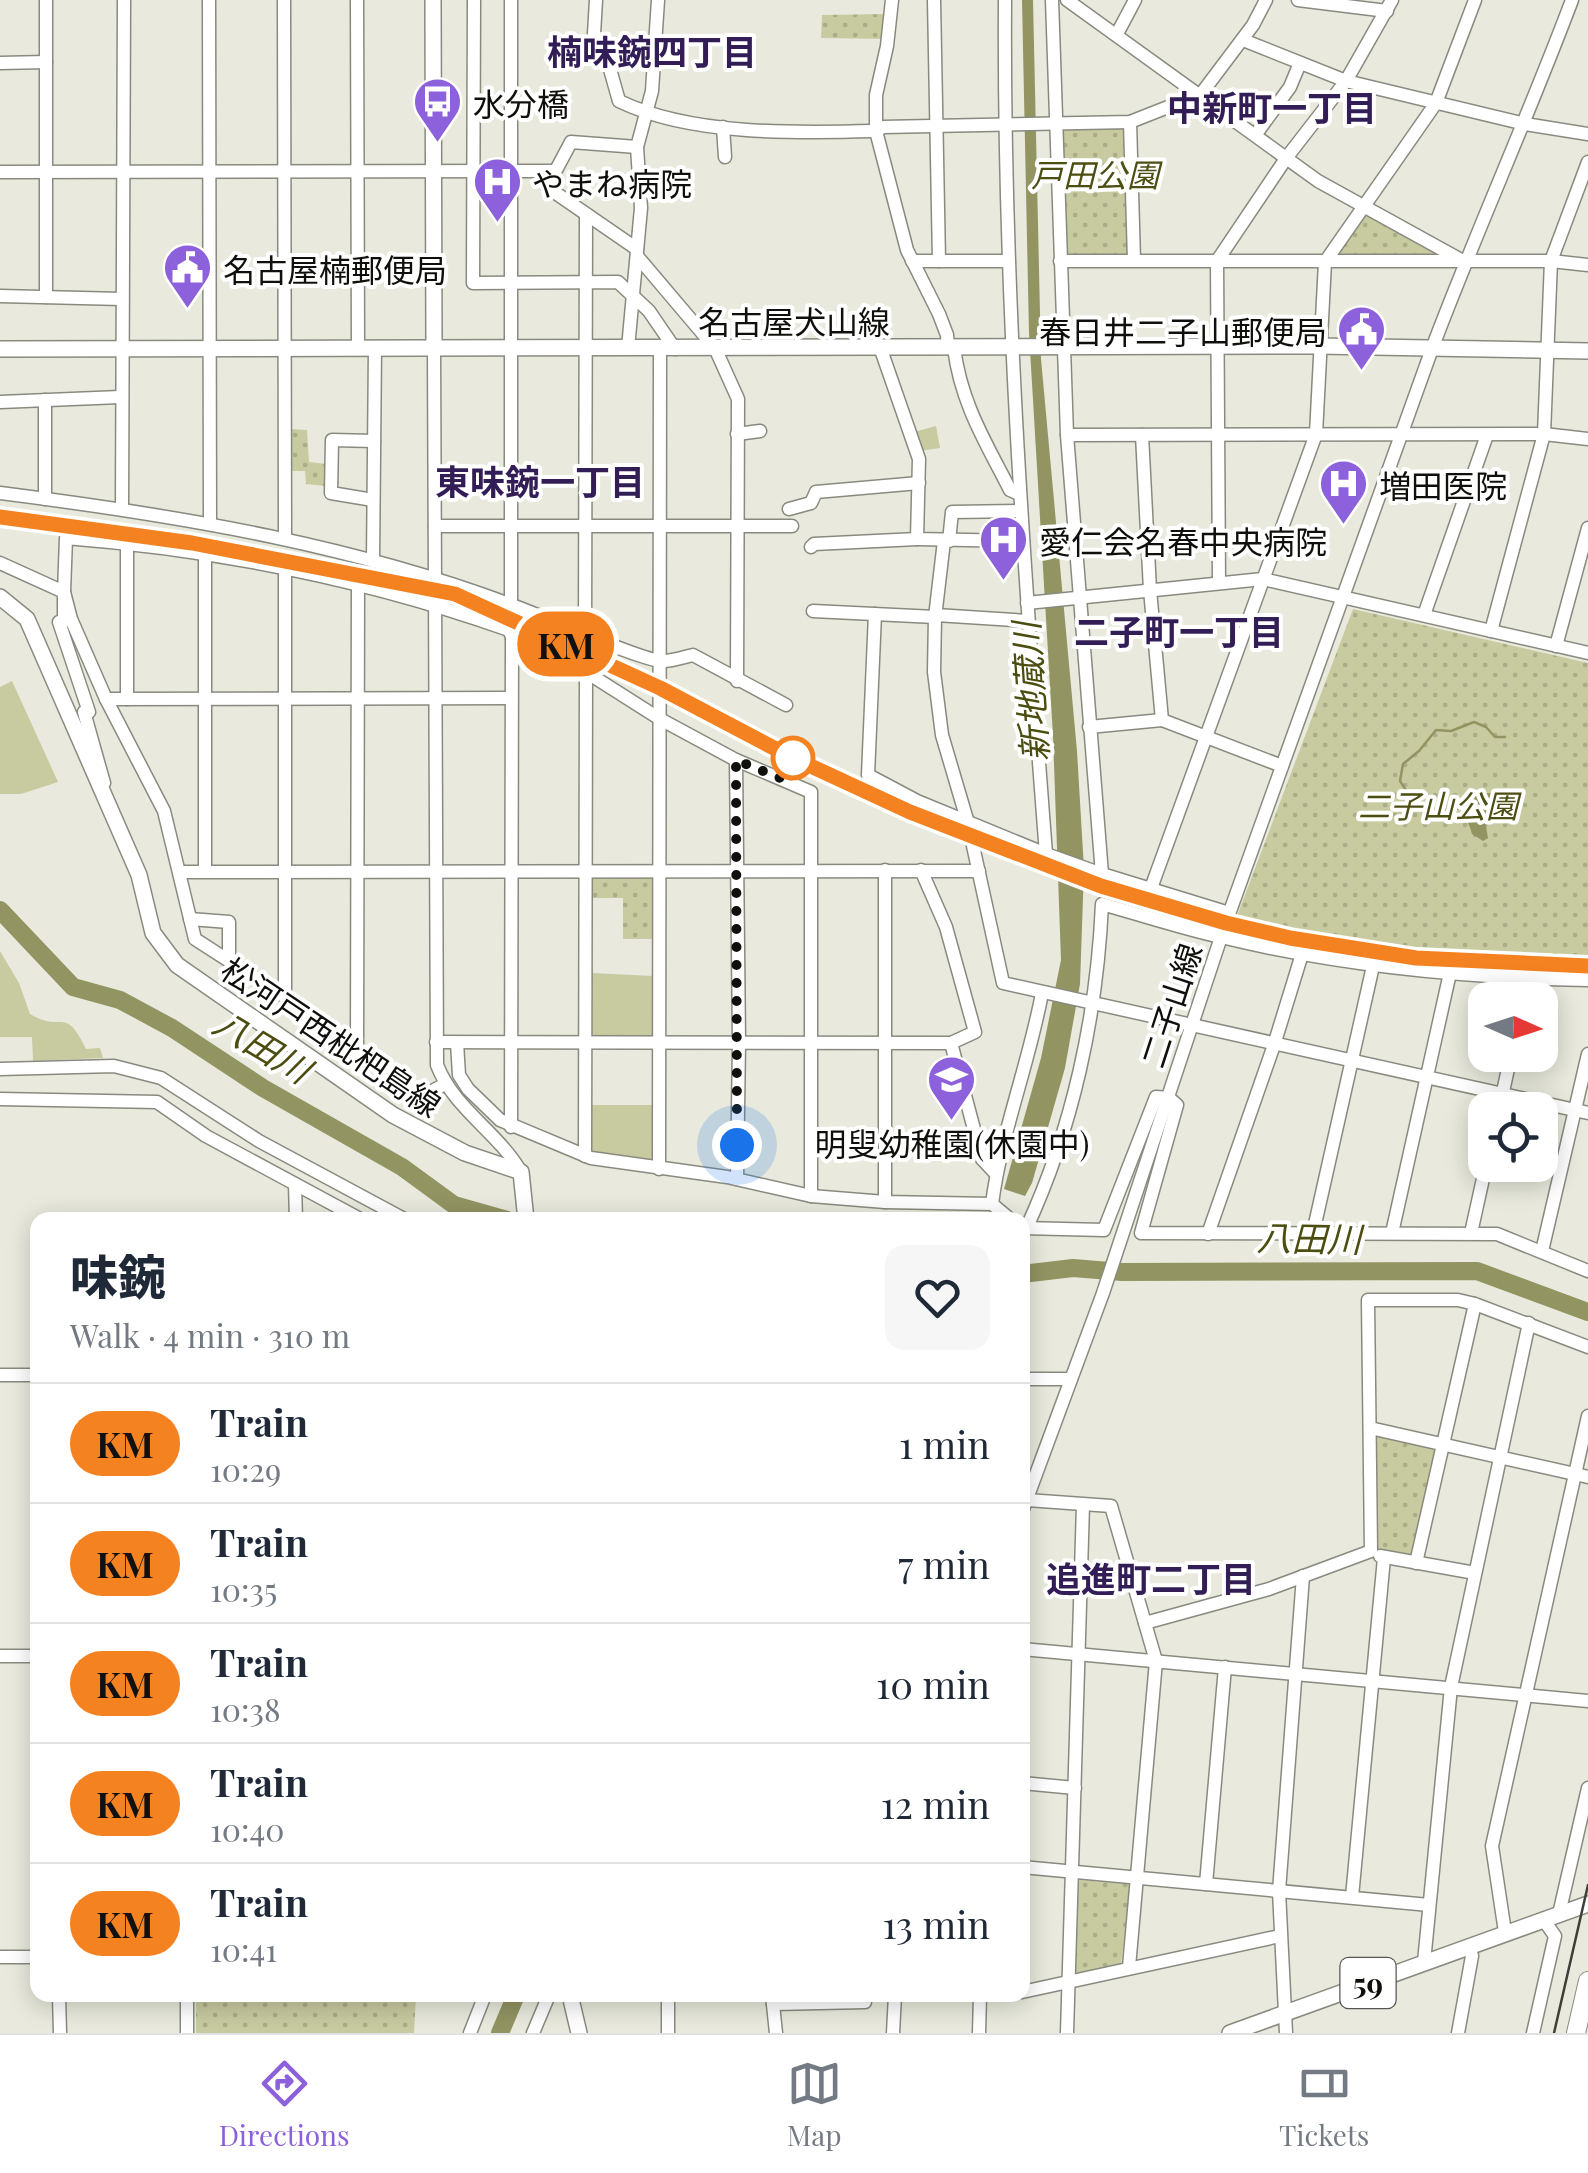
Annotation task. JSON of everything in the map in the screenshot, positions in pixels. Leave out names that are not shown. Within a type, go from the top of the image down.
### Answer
[{"type":"highway","points":[[1576,2033],[1588,1981]]},
{"type":"highway","points":[[1585,2033],[1588,2019]]},
{"type":"main road","points":[[433,0],[434,348]]},
{"type":"main road","name":"名古屋犬山線","points":[[0,349],[1433,346],[1588,351]]},
{"type":"main road","name":"松河戸西枇杷島線","points":[[0,597],[27,619],[139,875],[153,933],[178,965],[393,1116],[523,1178]]},
{"type":"main road","points":[[523,1178],[525,1212]]},
{"type":"main road","name":"59","points":[[1230,2033],[1588,1904]]},
{"type":"main road","points":[[572,2002],[579,2033]]},
{"type":"street","points":[[46,0],[46,297]]},
{"type":"street","points":[[122,508],[124,0]]},
{"type":"street","points":[[209,0],[210,524]]},
{"type":"street","points":[[284,0],[285,539]]},
{"type":"street","points":[[356,0],[358,348]]},
{"type":"street","points":[[474,0],[474,284],[618,282],[650,311],[668,349],[658,525],[660,1168]]},
{"type":"street","points":[[510,0],[511,604]]},
{"type":"street","points":[[596,0],[594,34],[604,48],[619,101],[647,114],[723,127],[820,133],[1130,122],[1201,94],[1243,40],[1266,0]]},
{"type":"street","points":[[628,348],[641,208],[637,148],[656,70],[656,0]]},
{"type":"street","points":[[892,0],[876,95],[876,131],[900,230],[947,334],[967,406],[1010,490],[1019,494]]},
{"type":"street","points":[[934,0],[939,261]]},
{"type":"street","points":[[1005,0],[1008,261],[1019,494],[1046,854]]},
{"type":"street","points":[[1052,0],[1060,261],[1058,347],[1102,874]]},
{"type":"street","points":[[1067,0],[1318,180],[1465,262]]},
{"type":"street","points":[[1116,34],[1134,0]]},
{"type":"street","points":[[1219,583],[1217,261],[1287,158],[1346,81],[1390,6],[1298,0]]},
{"type":"street","points":[[1150,891],[1316,434],[1325,262],[1436,103],[1475,0]]},
{"type":"street","name":"二子山線","points":[[1030,1492],[1104,1290],[1220,937],[1433,346],[1572,0]]},
{"type":"street","points":[[1243,40],[1346,81],[1525,124],[1588,134]]},
{"type":"street","points":[[0,63],[46,62]]},
{"type":"street","points":[[1256,134],[1290,87],[1300,63]]},
{"type":"street","points":[[1130,122],[1134,260]]},
{"type":"street","points":[[723,127],[725,158]]},
{"type":"street","points":[[637,148],[571,142],[546,187],[637,253],[715,348],[738,400],[737,681]]},
{"type":"street","points":[[1491,631],[1544,434],[1551,261],[1588,162]]},
{"type":"street","points":[[0,172],[554,171]]},
{"type":"street","points":[[585,634],[586,214]]},
{"type":"street","points":[[912,261],[1008,261]]},
{"type":"street","points":[[1060,261],[1551,261],[1588,265]]},
{"type":"street","points":[[0,296],[122,299]]},
{"type":"street","points":[[880,347],[919,459],[918,539]]},
{"type":"street","points":[[374,561],[375,348]]},
{"type":"street","points":[[434,348],[438,1065],[444,1084],[510,1154],[523,1178]]},
{"type":"street","points":[[0,402],[120,398]]},
{"type":"street","points":[[45,400],[46,499]]},
{"type":"street","points":[[737,434],[760,431]]},
{"type":"street","points":[[1066,435],[1544,434],[1588,439]]},
{"type":"street","points":[[1142,435],[1162,720]]},
{"type":"street","points":[[1424,616],[1487,435]]},
{"type":"street","points":[[373,500],[331,492],[332,440],[374,441]]},
{"type":"street","points":[[789,509],[812,503],[816,492],[919,484]]},
{"type":"street","points":[[0,493],[122,508],[285,539],[374,561],[511,604],[660,662],[693,654],[786,704]]},
{"type":"street","points":[[1020,511],[952,512],[936,616],[934,672],[942,735],[968,823],[1003,983],[1112,1009],[1192,1022],[1488,1092]]},
{"type":"street","points":[[435,526],[792,526]]},
{"type":"street","points":[[1556,646],[1588,528]]},
{"type":"street","points":[[103,793],[107,791],[84,712],[89,712],[59,622],[64,621],[66,538],[285,566],[509,630],[510,1127]]},
{"type":"street","points":[[811,546],[918,539],[1023,541]]},
{"type":"street","points":[[127,543],[127,699]]},
{"type":"street","points":[[204,553],[206,871]]},
{"type":"street","points":[[0,563],[64,592]]},
{"type":"street","points":[[285,566],[286,997]]},
{"type":"street","points":[[1030,602],[1263,580],[1588,653]]},
{"type":"street","points":[[357,1052],[358,584]]},
{"type":"street","points":[[64,592],[70,618],[106,700],[164,811],[195,939],[286,997],[418,1094],[425,1095],[444,1084]]},
{"type":"street","points":[[812,610],[1028,621]]},
{"type":"street","points":[[876,614],[868,775],[968,823],[1046,854],[1150,891],[1229,912]]},
{"type":"street","points":[[512,637],[586,672],[736,760],[811,792],[812,1196]]},
{"type":"street","points":[[585,1156],[586,672]]},
{"type":"street","points":[[106,700],[511,698]]},
{"type":"street","points":[[1089,727],[1162,720],[1282,766]]},
{"type":"street","points":[[736,760],[737,1179]]},
{"type":"street","points":[[885,870],[886,1202]]},
{"type":"street","points":[[436,1042],[951,1043],[976,1032],[946,927],[920,870]]},
{"type":"street","points":[[180,872],[979,871]]},
{"type":"street","points":[[1030,1217],[1044,1190],[1079,1072],[1102,904],[1220,937],[1373,966],[1588,980]]},
{"type":"street","points":[[190,919],[230,922],[229,961]]},
{"type":"street","points":[[1208,1234],[1302,954]]},
{"type":"street","points":[[1313,1233],[1373,966]]},
{"type":"street","points":[[1392,1233],[1450,974]]},
{"type":"street","points":[[992,1204],[996,1174],[1044,994]]},
{"type":"street","points":[[457,1043],[459,1075],[468,1089],[510,1127],[585,1156],[737,1179],[812,1196],[992,1204],[1002,1212]]},
{"type":"street","points":[[951,1043],[982,1159],[996,1174]]},
{"type":"street","points":[[1542,1251],[1582,1111],[1588,1054]]},
{"type":"street","points":[[0,1068],[114,1066],[161,1078],[258,1141],[391,1212]]},
{"type":"street","points":[[1030,1228],[1104,1230],[1156,1098],[1169,1098],[1177,1105],[1141,1234],[1497,1234],[1588,1271]]},
{"type":"street","points":[[0,1099],[158,1102],[206,1136],[347,1212]]},
{"type":"street","points":[[1471,1233],[1482,1182]]},
{"type":"street","points":[[296,1184],[296,1212]]},
{"type":"street","points":[[1352,1897],[1373,1680],[1377,1554],[1368,1300],[1458,1300],[1588,1347]]},
{"type":"street","points":[[1416,1563],[1475,1304]]},
{"type":"street","points":[[1424,1962],[1451,1687],[1529,1323]]},
{"type":"street","points":[[0,1375],[30,1374]]},
{"type":"street","points":[[1030,1378],[1071,1379]]},
{"type":"street","points":[[1505,1932],[1492,1846],[1525,1695],[1582,1476],[1588,1416]]},
{"type":"street","points":[[1370,1428],[1582,1476]]},
{"type":"street","points":[[1067,2033],[1083,1504]]},
{"type":"street","points":[[1030,1506],[1111,1506],[1156,1661],[1129,1967]]},
{"type":"street","points":[[1145,1624],[1377,1554],[1476,1573]]},
{"type":"street","points":[[1286,2033],[1279,1891],[1303,1576]]},
{"type":"street","points":[[1030,1650],[1588,1701]]},
{"type":"street","points":[[0,1656],[30,1656]]},
{"type":"street","points":[[1206,1884],[1225,1667]]},
{"type":"street","points":[[1030,1784],[1075,1788]]},
{"type":"street","points":[[1533,2033],[1555,1936],[1551,1917],[1588,1788]]},
{"type":"street","points":[[1030,1868],[1429,1905]]},
{"type":"street","points":[[1030,1990],[1280,1936]]},
{"type":"street","points":[[1458,2033],[1472,1956],[1469,1946]]},
{"type":"street","points":[[0,1957],[30,1958]]},
{"type":"street","points":[[60,2002],[60,2033]]},
{"type":"street","points":[[187,2002],[187,2033]]},
{"type":"street","points":[[470,2033],[482,2002]]},
{"type":"street","points":[[533,2033],[546,2002]]},
{"type":"street","points":[[668,2002],[668,2033]]},
{"type":"street","points":[[772,2002],[776,2033]]},
{"type":"street","points":[[893,2033],[895,2002]]},
{"type":"street","points":[[978,2033],[980,2002]]},
{"type":"green space","points":[[887,14],[885,39],[821,38],[822,15]]},
{"type":"green space","name":"戸田公園","points":[[1123,126],[1130,252],[1068,255],[1064,253],[1061,128]]},
{"type":"green space","points":[[1366,214],[1438,251],[1437,255],[1340,255],[1338,251]]},
{"type":"green space","points":[[936,426],[940,448],[919,451],[914,432]]},
{"type":"green space","points":[[291,429],[307,430],[309,462],[326,464],[325,486],[306,484],[305,471],[291,471]]},
{"type":"green space","name":"二子山公園","points":[[1353,609],[1588,663],[1588,964],[1420,955],[1234,924]]},
{"type":"green space","points":[[12,681],[58,782],[21,794],[0,794],[0,687]]},
{"type":"green space","points":[[593,875],[653,875],[656,939],[623,939],[623,898],[589,898]]},
{"type":"green space","points":[[0,951],[19,983],[30,1014],[50,1022],[68,1023],[86,1049],[100,1048],[103,1058],[33,1061],[32,1037],[0,1037]]},
{"type":"green space","points":[[592,973],[653,976],[654,1038],[590,1038]]},
{"type":"green space","points":[[590,1105],[655,1105],[651,1163],[593,1155]]},
{"type":"green space","points":[[1378,1435],[1433,1447],[1436,1452],[1409,1557],[1376,1549],[1374,1439]]},
{"type":"green space","points":[[1080,1880],[1128,1884],[1131,1888],[1121,1964],[1077,1973],[1074,1970]]},
{"type":"green space","points":[[196,2002],[416,2002],[414,2033],[196,2033]]},
{"type":"shaded area","points":[[1022,0],[1033,0],[1041,359],[1084,869],[1080,984],[1065,1068],[1025,1196],[1004,1189],[1041,1058],[1061,960],[1053,736],[1029,333]]},
{"type":"shaded area","points":[[1491,793],[1493,806],[1485,821],[1488,838],[1483,841],[1472,834],[1462,798],[1466,794]]},
{"type":"waterway","points":[[1462,808],[1434,808],[1418,802],[1400,781],[1403,764],[1436,730],[1451,731],[1474,722],[1495,737],[1505,737]]},
{"type":"waterway","name":"八田川","points":[[0,910],[73,987],[120,1000],[172,1028],[263,1088],[402,1167],[454,1205],[479,1212]]},
{"type":"waterway","name":"八田川","points":[[1030,1273],[1073,1268],[1122,1272],[1477,1271],[1588,1312]]},
{"type":"waterway","name":"新地蔵川","points":[[500,2033],[513,2002]]},
{"type":"railway","points":[[453,601],[662,694],[864,797],[1107,894],[1233,931],[1361,957],[1446,966],[1588,972]]},
{"type":"railway","points":[[1554,2033],[1588,1885]]},
{"type":"train","name":"KM","points":[[0,517],[192,543],[455,594],[660,688],[789,756],[910,812],[1101,886],[1226,923],[1290,938],[1416,958],[1588,966]]},
{"type":"place","name":"水分橋","points":[[438,144]]},
{"type":"place","name":"やまね病院","points":[[497,224]]},
{"type":"place","name":"名古屋楠郵便局","points":[[188,310]]},
{"type":"place","name":"春日井二子山郵便局","points":[[1362,372]]},
{"type":"place","name":"増田医院","points":[[1344,526]]},
{"type":"place","name":"愛仁会名春中央病院","points":[[1004,582]]},
{"type":"place","name":"明叟幼稚園(休園中)","points":[[952,1122]]},
{"type":"district","name":"楠味鋺四丁目","points":[[652,50]]},
{"type":"district","name":"中新町一丁目","points":[[1272,106]]},
{"type":"district","name":"東味鋺一丁目","points":[[540,480]]},
{"type":"district","name":"二子町一丁目","points":[[1179,630]]},
{"type":"district","name":"追進町二丁目","points":[[1151,1577]]},
{"type":"route","points":[[737,1145],[736,760],[790,782],[793,758]]}]
